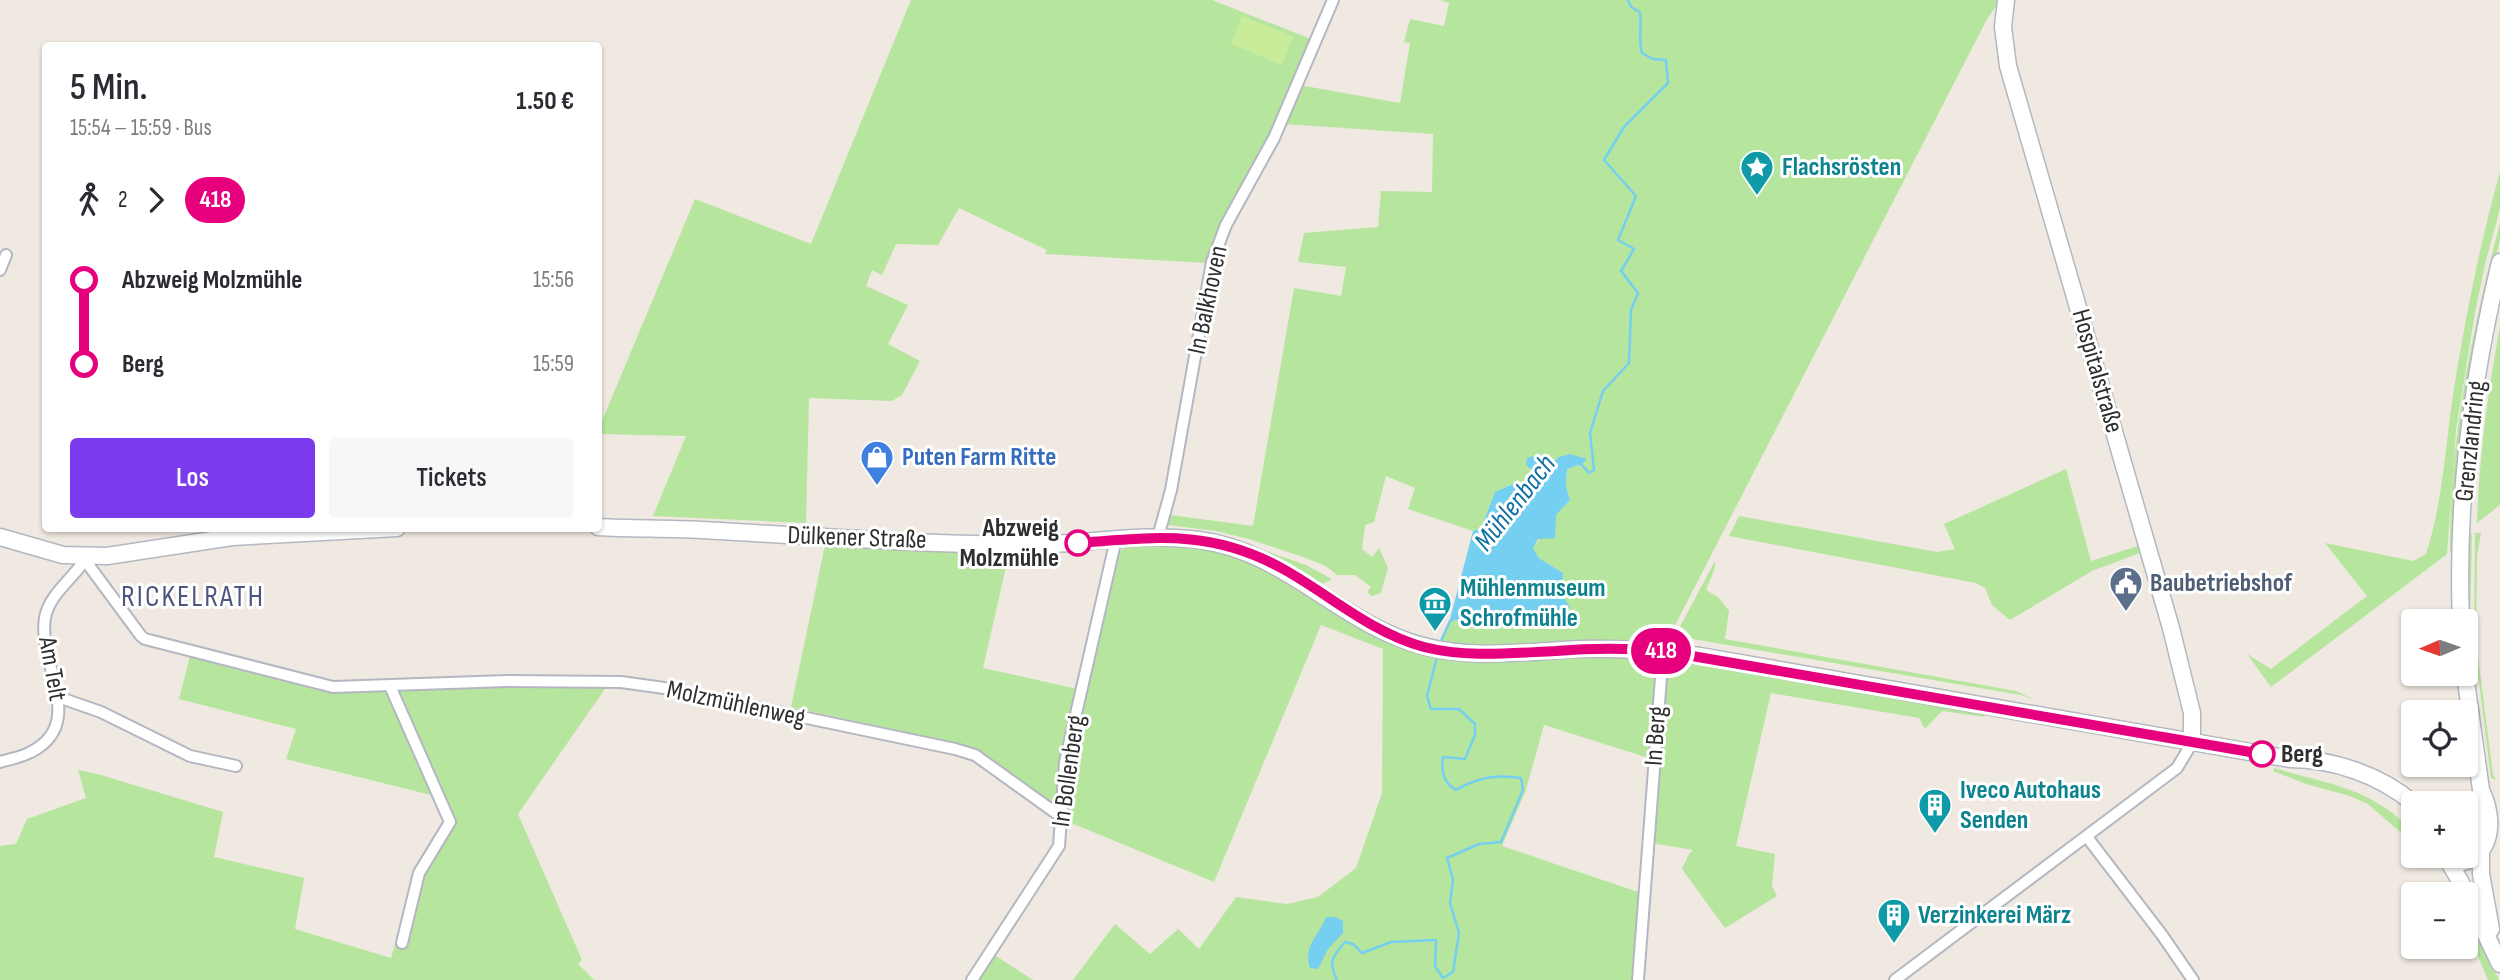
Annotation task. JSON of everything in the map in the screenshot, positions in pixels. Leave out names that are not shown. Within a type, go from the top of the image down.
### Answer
[{"type":"main road","name":"Hospitalstraße","points":[[2006,0],[2003,27],[2008,66],[2171,628],[2192,713],[2192,743]]},
{"type":"main road","name":"Grenzlandring","points":[[2461,609],[2466,466],[2479,361],[2500,262]]},
{"type":"main road","name":"Dülkener Straße","points":[[602,527],[1024,545],[1158,537],[1204,540],[1245,551],[1284,570],[1388,634],[1422,646],[1483,655],[1616,649],[1663,651]]},
{"type":"main road","points":[[0,537],[63,555],[107,556],[225,533],[259,532]]},
{"type":"main road","points":[[1663,651],[2290,759],[2370,785],[2401,804]]},
{"type":"main road","points":[[2467,686],[2481,790],[2490,821],[2488,837],[2478,846]]},
{"type":"main road","points":[[2290,759],[2336,765],[2371,776],[2401,793]]},
{"type":"main road","points":[[2481,790],[2500,791]]},
{"type":"main road","points":[[2478,866],[2491,929]]},
{"type":"main road","points":[[2459,868],[2500,964]]},
{"type":"main road","points":[[2460,868],[2500,951]]},
{"type":"street","name":"In Balkhoven","points":[[1158,537],[1171,490],[1212,262],[1226,225],[1274,138],[1333,0]]},
{"type":"street","points":[[0,271],[6,255]]},
{"type":"street","name":"In Bollenberg","points":[[972,980],[1059,846],[1065,762],[1116,540]]},
{"type":"street","name":"Molzmühlenweg","points":[[87,556],[90,567],[145,639],[332,688],[508,681],[621,682],[664,688],[975,755],[1060,816]]},
{"type":"street","name":"Am Telt","points":[[0,762],[30,753],[44,743],[54,729],[60,712],[44,638],[45,618],[52,600],[87,556]]},
{"type":"street","name":"In Berg","points":[[1638,980],[1663,651]]},
{"type":"street","points":[[390,686],[450,822],[419,873],[402,943]]},
{"type":"street","points":[[58,697],[101,712],[190,756],[236,766]]},
{"type":"street","points":[[1895,980],[2177,768],[2192,743]]},
{"type":"street","points":[[2087,837],[2193,980]]},
{"type":"green space","points":[[911,0],[1212,0],[1311,39],[1271,135],[1215,240],[1207,263],[1045,254],[1047,250],[959,208],[938,245],[896,244],[882,275],[872,270],[866,286],[908,305],[888,344],[920,361],[902,395],[892,401],[809,398],[806,523],[653,516],[686,436],[602,434],[602,421],[695,199],[811,244]]},
{"type":"green space","points":[[1440,0],[2000,0],[1986,21],[1668,639],[1478,645],[1439,642],[1450,619],[1467,622],[1562,594],[1563,573],[1539,558],[1533,548],[1570,500],[1566,486],[1567,469],[1582,464],[1543,465],[1529,469],[1535,473],[1534,480],[1515,483],[1495,492],[1481,528],[1473,531],[1408,509],[1415,488],[1386,476],[1374,522],[1365,525],[1362,549],[1372,557],[1379,548],[1388,568],[1381,593],[1372,596],[1367,592],[1371,587],[1355,575],[1337,575],[1326,566],[1249,539],[1216,531],[1168,525],[1170,515],[1253,526],[1294,288],[1341,296],[1346,267],[1298,262],[1304,233],[1378,227],[1381,191],[1432,192],[1433,134],[1284,124],[1299,85],[1400,103],[1410,43],[1404,42],[1410,19],[1444,26],[1449,3]]},
{"type":"green space","points":[[1242,16],[1293,36],[1282,65],[1231,44]]},
{"type":"green space","points":[[2500,172],[2500,209],[2475,312],[2456,430],[2447,554],[2271,687],[2247,654],[2271,669],[2367,596],[2325,543],[2413,561],[2426,554],[2439,498],[2467,314]]},
{"type":"green space","points":[[2500,223],[2500,240],[2479,330],[2453,552],[2450,553],[2453,470],[2464,386]]},
{"type":"green space","points":[[2500,326],[2500,505],[2477,523],[2485,424]]},
{"type":"green space","points":[[2066,469],[2091,561],[2144,544],[2145,551],[2092,571],[2010,620],[1992,605],[1985,588],[1976,583],[1729,536],[1739,516],[1937,552],[1955,549],[1944,524]]},
{"type":"green space","points":[[2475,533],[2481,533],[2477,556],[2476,609]]},
{"type":"green space","points":[[2472,534],[2470,609],[2467,609],[2466,539]]},
{"type":"green space","points":[[1178,541],[1239,553],[1417,651],[1659,658],[1652,759],[1544,725],[1526,790],[1502,846],[1641,893],[1635,980],[1073,980],[1115,924],[1150,954],[1178,929],[1199,949],[1236,897],[1287,904],[1318,897],[1356,868],[1382,793],[1383,649],[1321,625],[1214,882],[1064,820],[1069,763],[1119,554],[1124,547]]},
{"type":"green space","points":[[825,545],[1010,549],[983,668],[1077,689],[1057,803],[1051,806],[977,753],[891,729],[791,707]]},
{"type":"green space","points":[[1260,549],[1306,565],[1332,579],[1321,585],[1269,555],[1256,551]]},
{"type":"green space","points":[[1715,561],[1706,590],[1718,597],[1729,611],[1725,639],[2016,691],[2035,700],[2021,695],[1675,636]]},
{"type":"green space","points":[[190,656],[333,689],[556,682],[607,686],[518,814],[582,960],[578,964],[594,980],[0,980],[0,846],[16,844],[27,819],[86,798],[78,770],[223,812],[214,857],[304,878],[295,929],[391,958],[416,876],[448,822],[439,797],[286,759],[296,729],[179,699]]},
{"type":"green space","points":[[1668,657],[1985,712],[1984,717],[1942,711],[1925,729],[1919,718],[1771,693],[1736,846],[1775,854],[1772,886],[1777,896],[1725,928],[1682,869],[1693,850],[1657,844],[1651,836]]},
{"type":"green space","points":[[2478,658],[2493,775],[2496,780],[2491,778]]},
{"type":"green space","points":[[2478,707],[2487,767],[2484,764],[2478,720]]},
{"type":"green space","points":[[2274,768],[2366,797],[2401,820],[2401,833],[2368,804],[2273,771]]},
{"type":"green space","points":[[2478,934],[2499,980],[2488,980],[2478,956]]},
{"type":"green space","points":[[993,954],[1033,980],[976,980]]},
{"type":"water","points":[[1570,454],[1587,459],[1582,464],[1567,469],[1566,486],[1570,500],[1556,515],[1555,538],[1538,539],[1533,548],[1539,558],[1563,573],[1562,594],[1570,607],[1564,618],[1539,625],[1490,624],[1450,619],[1473,531],[1481,528],[1495,492],[1515,483],[1534,480],[1535,473],[1526,465],[1527,458],[1533,456],[1541,459],[1543,465],[1550,465],[1559,457]]},
{"type":"water","points":[[1326,917],[1343,921],[1343,933],[1328,949],[1318,969],[1310,968],[1310,947]]},
{"type":"waterway","name":"Mühlenbach","points":[[1581,464],[1589,473],[1594,470],[1590,433],[1603,391],[1629,363],[1631,310],[1638,293],[1621,271],[1634,249],[1618,240],[1636,196],[1604,160],[1624,127],[1668,83],[1666,60],[1653,59],[1642,53],[1640,12],[1631,7],[1628,0]]},
{"type":"waterway","name":"Mühlenbach","points":[[1441,641],[1450,621],[1454,619]]},
{"type":"waterway","name":"Mühlenbach","points":[[1337,980],[1332,964],[1345,942],[1353,944],[1362,953],[1391,942],[1436,940],[1435,966],[1443,978],[1453,972],[1459,933],[1450,903],[1453,880],[1447,858],[1479,844],[1501,842],[1523,790],[1521,778],[1487,778],[1456,790],[1446,780],[1443,757],[1465,759],[1475,735],[1475,724],[1459,709],[1431,709],[1427,696],[1437,657]]},
{"type":"bus line","name":"418","points":[[1078,543],[1180,537],[1227,545],[1284,570],[1388,634],[1422,646],[1456,653],[1483,655],[1581,649],[1663,651],[2262,754]]},
{"type":"place","name":"Flachsrösten","points":[[1757,197]]},
{"type":"place","name":"Puten Farm Ritte","points":[[877,487]]},
{"type":"place","name":"Abzweig Molzmühle","points":[[1078,543]]},
{"type":"place","name":"Baubetriebshof","points":[[2126,613]]},
{"type":"place","name":"Mühlenmuseum Schrofmühle","points":[[1435,633]]},
{"type":"place","name":"Berg","points":[[2262,754]]},
{"type":"place","name":"Iveco Autohaus Senden","points":[[1935,835]]},
{"type":"place","name":"Verzinkerei März","points":[[1894,945]]},
{"type":"district","name":"RICKELRATH","points":[[193,597]]}]
